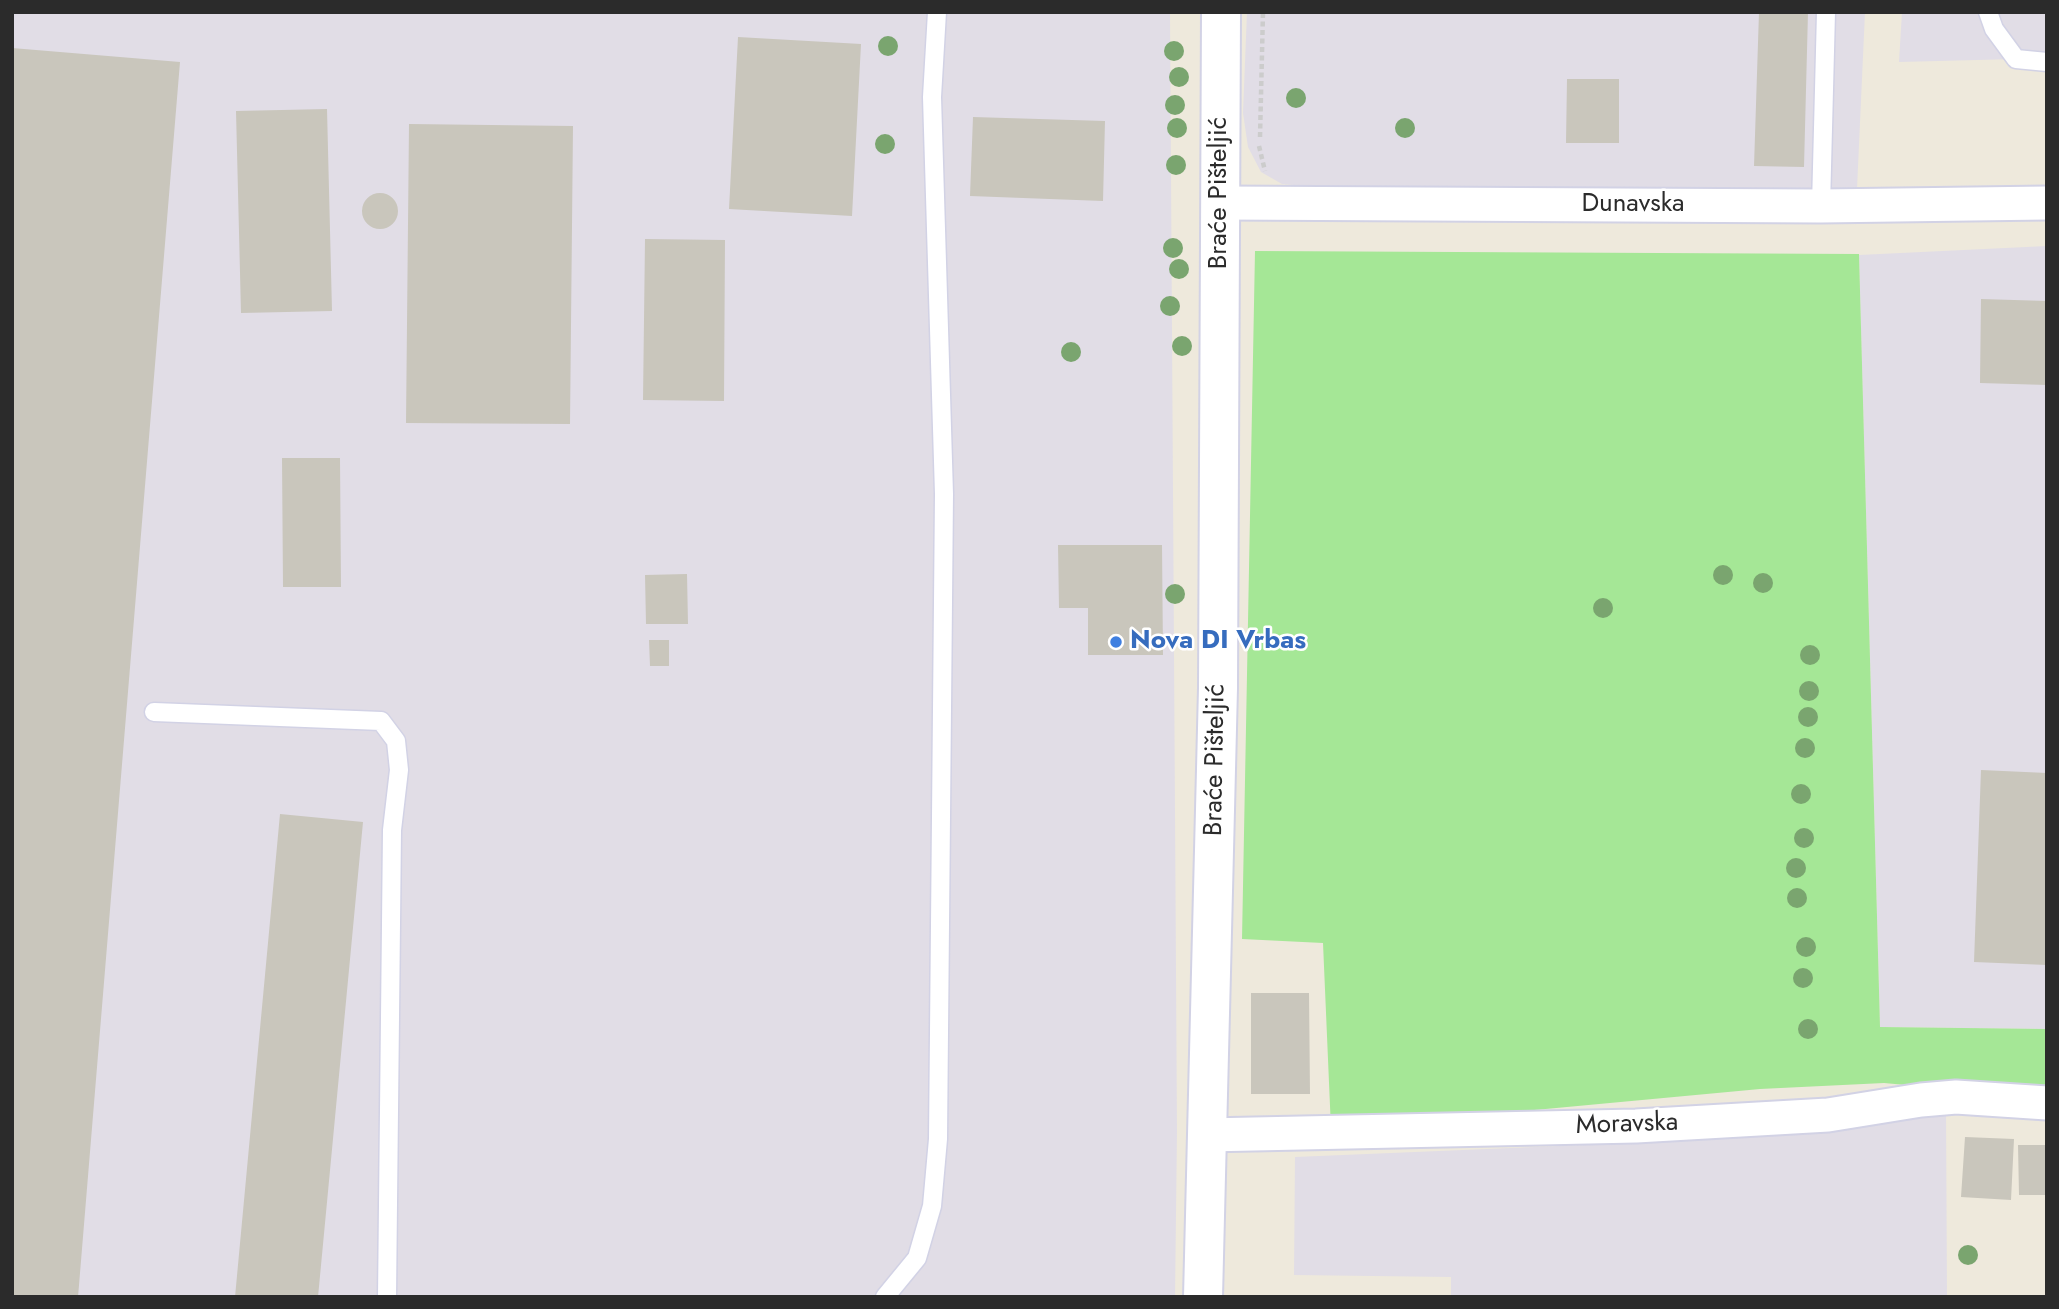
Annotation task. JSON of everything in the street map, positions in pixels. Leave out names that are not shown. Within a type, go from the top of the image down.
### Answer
[{"type":"street","name":"Braće Pišteljić","points":[[1203,1297],[1218,688],[1220,12]]},
{"type":"street","name":"Dunavska","points":[[1220,203],[1821,206],[2047,204]]},
{"type":"street","name":"Moravska","points":[[1206,1135],[1636,1126],[1828,1115],[1956,1097],[2047,1103]]},
{"type":"lane","points":[[885,1297],[917,1258],[932,1206],[938,1139],[944,494],[932,97],[937,12]]},
{"type":"lane","points":[[1821,206],[1826,12]]},
{"type":"lane","points":[[1988,12],[1994,29],[2016,59],[2047,62]]},
{"type":"lane","points":[[154,712],[382,721],[396,741],[398,770],[392,830],[387,1297]]},
{"type":"path","points":[[1263,12],[1259,150],[1266,175],[1282,203]]},
{"type":"shaded area","points":[[12,12],[1170,12],[1177,1131],[1175,1297],[12,1297]]},
{"type":"shaded area","points":[[1247,12],[1865,12],[1857,189],[1822,192],[1316,187],[1282,184],[1261,172],[1248,147],[1243,113]]},
{"type":"shaded area","points":[[1902,12],[2047,12],[2047,62],[2016,59],[1899,62]]},
{"type":"shaded area","points":[[2047,246],[2047,1029],[1880,1027],[1859,255]]},
{"type":"shaded area","points":[[1946,1107],[1947,1297],[1451,1297],[1451,1277],[1294,1275],[1295,1157],[1607,1144]]},
{"type":"green space","points":[[1255,251],[1859,254],[1880,1027],[2047,1029],[2047,1098],[1884,1083],[1760,1089],[1331,1129],[1323,943],[1242,939]]},
{"type":"building","points":[[1759,12],[1808,12],[1804,167],[1754,166]]},
{"type":"building","points":[[738,37],[861,44],[852,216],[729,209]]},
{"type":"building","points":[[12,48],[180,62],[78,1297],[12,1297]]},
{"type":"building","points":[[1567,79],[1619,79],[1619,143],[1566,143]]},
{"type":"building","points":[[327,109],[332,311],[241,313],[236,111]]},
{"type":"building","points":[[973,117],[1105,121],[1103,201],[970,196]]},
{"type":"building","points":[[409,124],[573,126],[570,424],[406,423]]},
{"type":"building","points":[[380,193],[393,198],[398,211],[393,224],[380,229],[367,224],[362,211],[367,198]]},
{"type":"building","points":[[645,239],[725,240],[724,401],[643,400]]},
{"type":"building","points":[[1981,299],[2047,301],[2047,385],[1980,383]]},
{"type":"building","points":[[282,458],[340,458],[341,587],[283,587]]},
{"type":"building","points":[[1058,545],[1162,545],[1163,655],[1088,655],[1088,608],[1059,608]]},
{"type":"building","points":[[687,574],[688,624],[646,624],[645,575]]},
{"type":"building","points":[[649,640],[669,640],[669,666],[650,666]]},
{"type":"building","points":[[1981,770],[2047,773],[2047,965],[1974,962]]},
{"type":"building","points":[[280,814],[363,822],[318,1297],[235,1297]]},
{"type":"building","points":[[1251,993],[1309,993],[1310,1094],[1251,1094]]},
{"type":"building","points":[[1965,1137],[2014,1139],[2011,1200],[1961,1197]]},
{"type":"building","points":[[2018,1145],[2047,1145],[2047,1195],[2019,1195]]},
{"type":"place","name":"Nova DI Vrbas","points":[[1116,642]]}]
